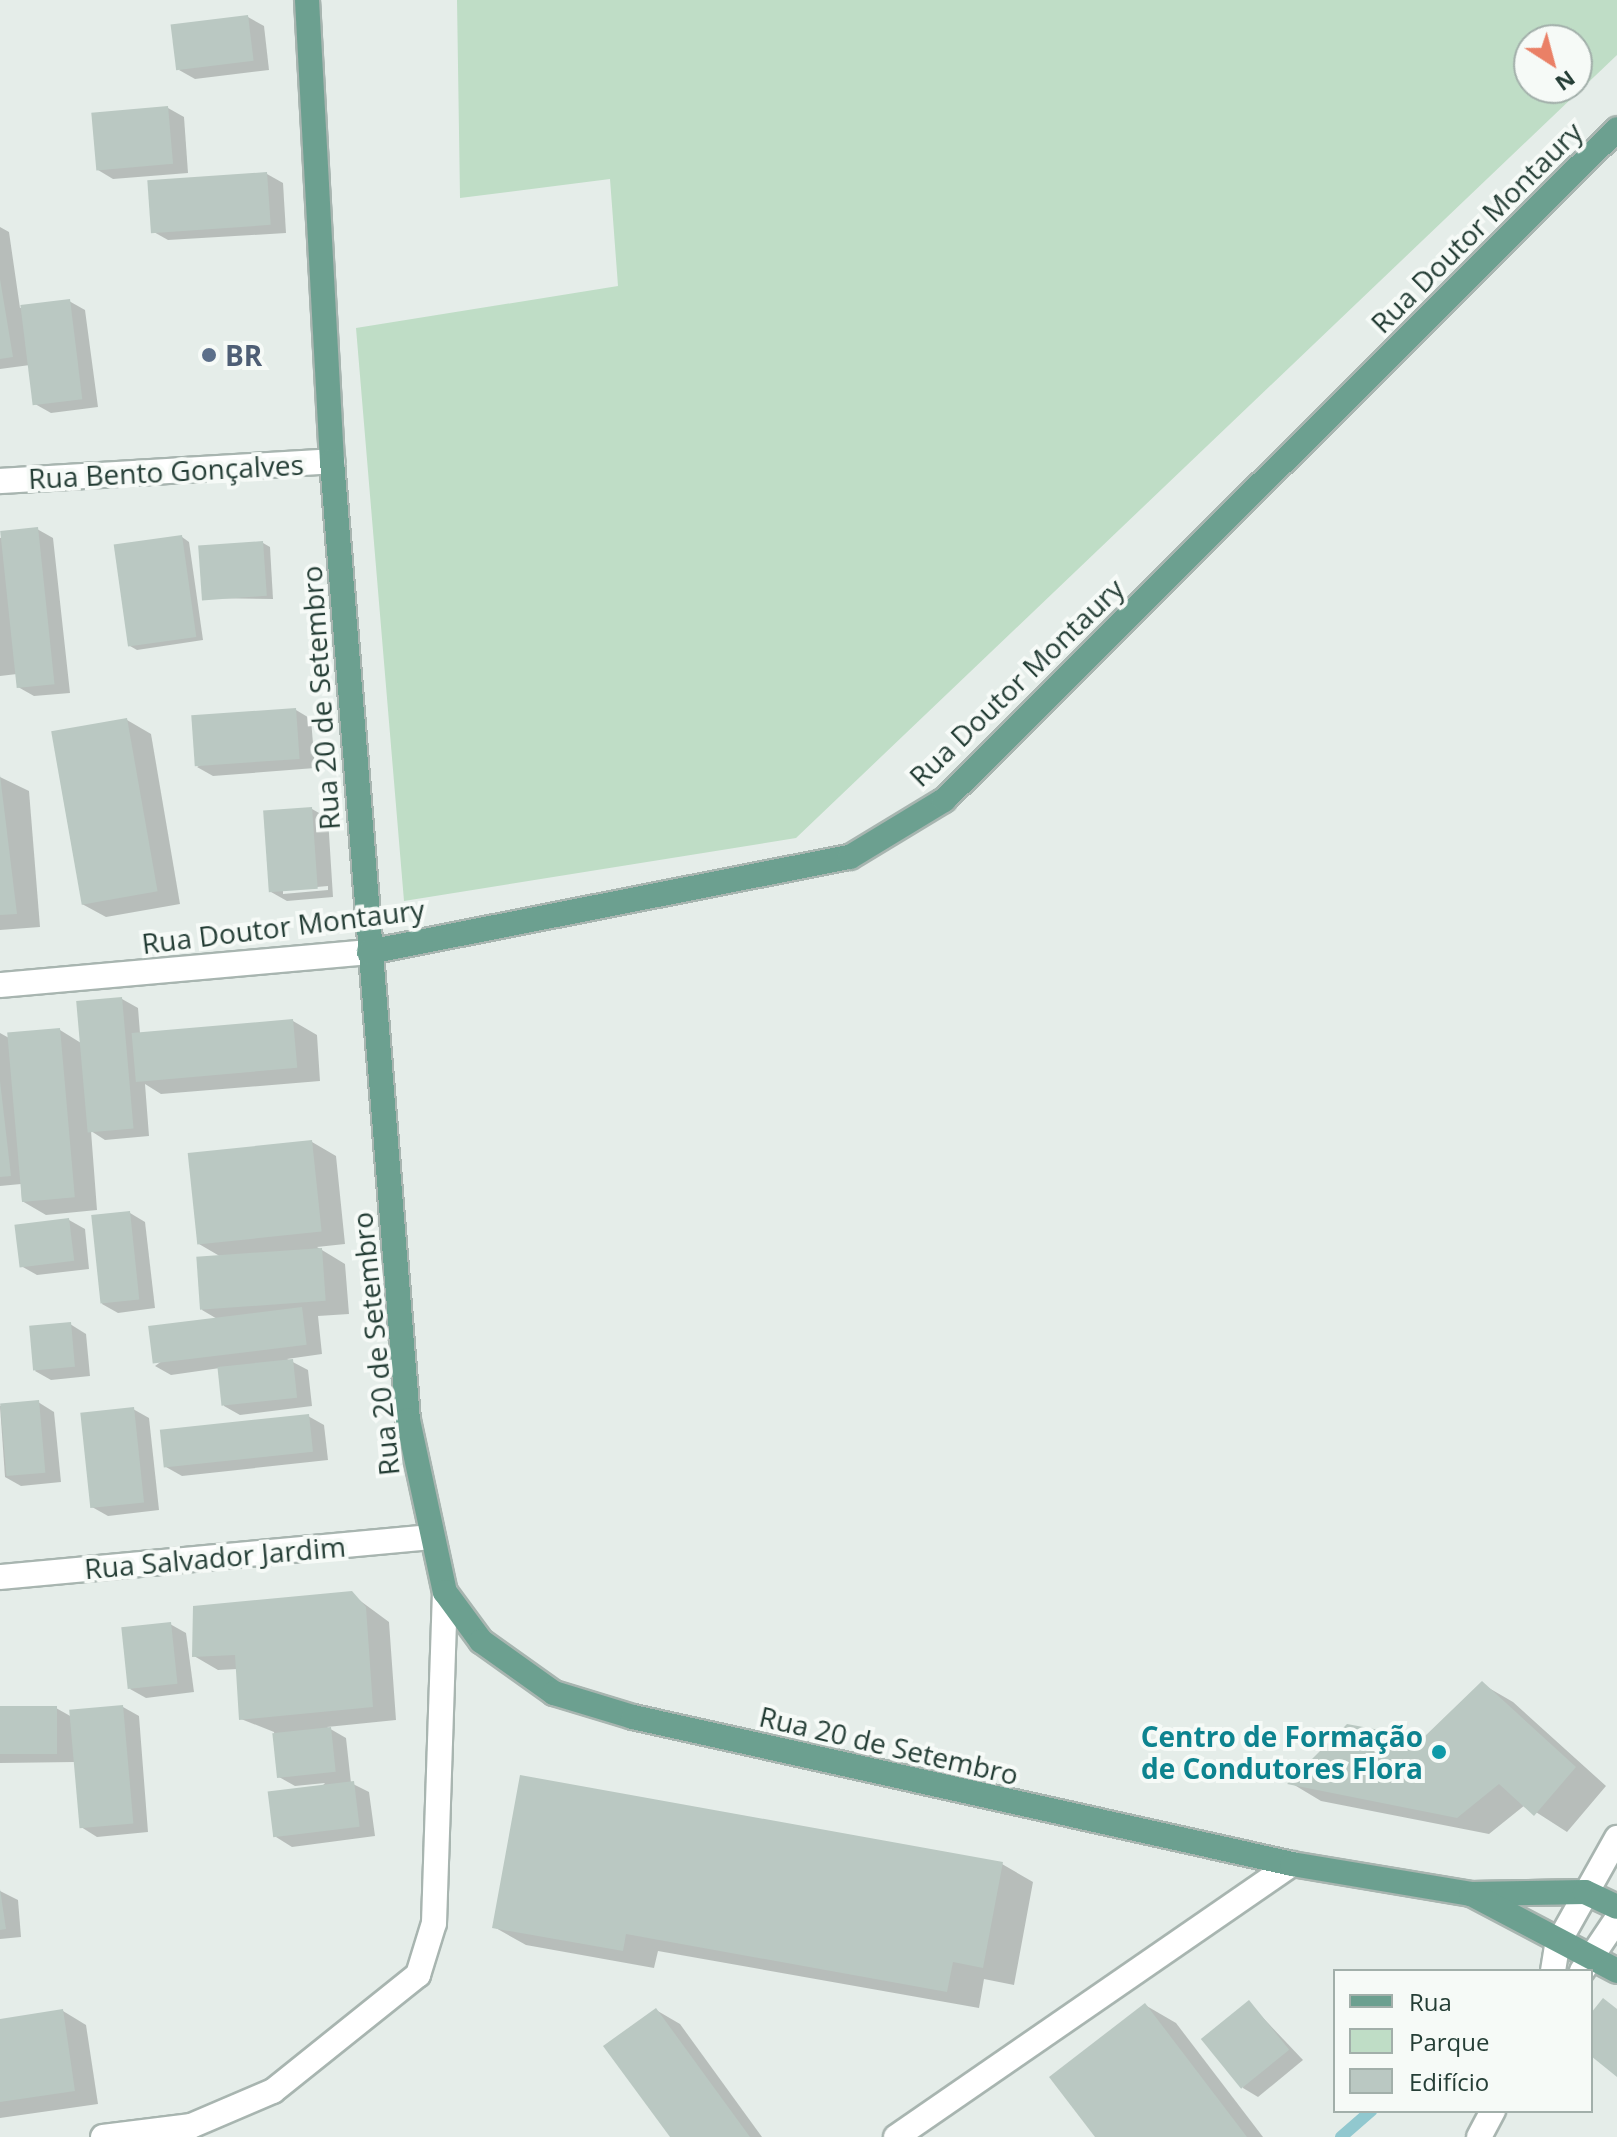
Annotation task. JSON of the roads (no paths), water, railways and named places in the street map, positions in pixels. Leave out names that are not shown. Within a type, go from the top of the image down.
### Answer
[{"type":"main road","name":"Rua 20 de Setembro","points":[[307,0],[332,461],[408,1420],[430,1537],[445,1592],[481,1641],[554,1693],[811,1760],[1292,1864],[1471,1894],[1585,1892]]},
{"type":"main road","name":"Rua Doutor Montaury","points":[[369,952],[850,857],[944,800],[1617,129]]},
{"type":"main road","points":[[1585,1892],[1617,1907]]},
{"type":"main road","name":"Rua 20 de Setembro","points":[[1471,1894],[1588,1965],[1617,1971]]},
{"type":"street","name":"Rua Bento Gonçalves","points":[[0,481],[332,461]]},
{"type":"street","name":"Rua Doutor Montaury","points":[[0,985],[369,952]]},
{"type":"street","name":"Rua Salvador Jardim","points":[[0,1577],[430,1537]]},
{"type":"street","points":[[103,2137],[191,2126],[273,2091],[418,1975],[434,1923],[445,1592]]},
{"type":"street","points":[[1553,1969],[1557,1945],[1617,1838]]},
{"type":"street","points":[[896,2137],[1292,1864]]},
{"type":"street","points":[[1588,1965],[1617,1919]]},
{"type":"street","points":[[1479,2137],[1492,2113]]},
{"type":"waterway","points":[[1341,2137],[1369,2113]]},
{"type":"place","name":"BR","points":[[209,355]]},
{"type":"place","name":"Centro de Formação de Condutores Flora","points":[[1439,1752]]}]
